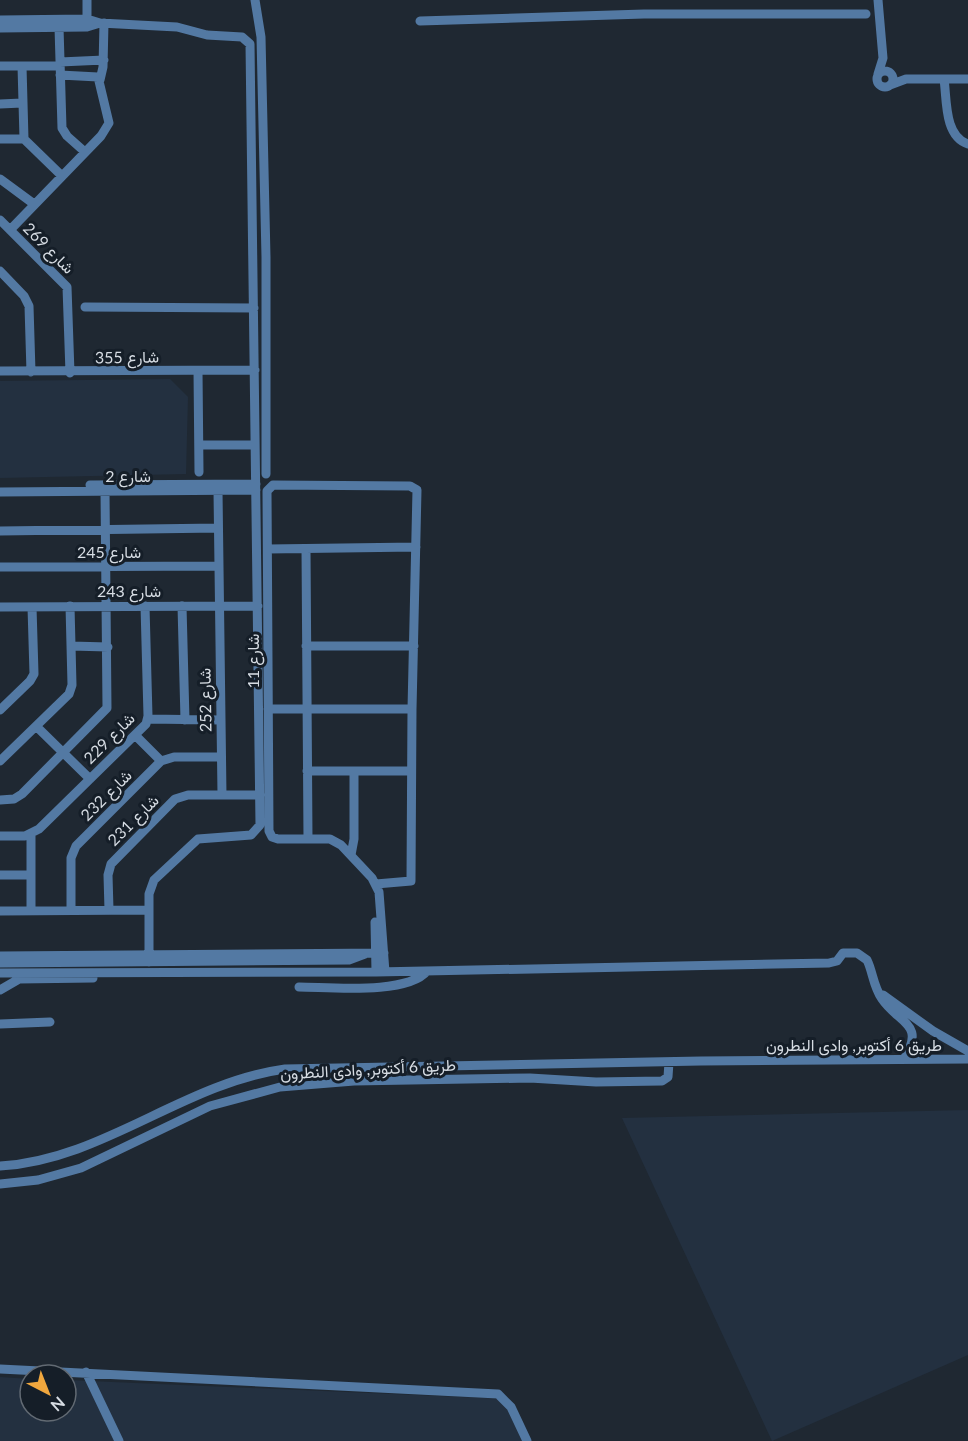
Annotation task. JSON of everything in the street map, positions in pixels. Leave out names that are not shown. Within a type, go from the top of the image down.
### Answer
[{"type":"street","points":[[87,0],[87,23]]},
{"type":"street","points":[[255,0],[261,42],[266,257],[266,474]]},
{"type":"street","points":[[878,0],[883,58],[891,78]]},
{"type":"street","points":[[420,21],[644,14],[866,14]]},
{"type":"street","points":[[0,20],[177,27],[207,35],[242,37],[250,44],[261,42]]},
{"type":"street","points":[[0,28],[60,27],[87,23]]},
{"type":"street","points":[[10,230],[101,136],[109,123],[100,80],[104,60],[102,23]]},
{"type":"street","points":[[60,27],[62,128],[67,136],[85,152]]},
{"type":"street","name":"شارع 11","points":[[148,910],[151,884],[193,842],[250,835],[260,825],[250,44]]},
{"type":"street","points":[[883,58],[877,81],[880,86],[891,78]]},
{"type":"street","points":[[60,68],[104,60]]},
{"type":"street","points":[[0,66],[60,68],[94,76],[100,80]]},
{"type":"street","points":[[22,66],[24,139],[62,176]]},
{"type":"street","points":[[878,74],[885,71],[891,78],[906,80],[968,79]]},
{"type":"street","points":[[944,79],[952,131],[959,140],[968,144]]},
{"type":"street","points":[[0,104],[22,104]]},
{"type":"street","points":[[0,139],[24,139]]},
{"type":"street","points":[[0,179],[34,204]]},
{"type":"street","name":"شارع 269","points":[[0,220],[67,286],[70,373]]},
{"type":"street","points":[[0,271],[24,296],[29,306],[31,372]]},
{"type":"street","points":[[84,307],[254,308]]},
{"type":"street","name":"شارع 355","points":[[0,371],[70,373],[255,370]]},
{"type":"street","points":[[198,371],[199,472]]},
{"type":"street","points":[[199,445],[255,445]]},
{"type":"street","name":"شارع 11","points":[[308,838],[278,839],[272,837],[269,831],[267,491],[270,486],[276,485],[413,486],[417,494],[416,547]]},
{"type":"street","name":"شارع 2","points":[[0,486],[218,491],[256,487]]},
{"type":"street","name":"شارع 2","points":[[0,492],[256,487]]},
{"type":"street","points":[[0,800],[18,796],[107,708],[105,530],[98,489]]},
{"type":"street","name":"شارع 252","points":[[218,491],[222,795]]},
{"type":"street","name":"شارع 245","points":[[0,531],[218,528]]},
{"type":"street","points":[[268,549],[416,547],[411,881],[376,884]]},
{"type":"street","points":[[306,549],[308,838],[330,838],[351,855],[376,884],[380,953],[377,972]]},
{"type":"street","name":"شارع 245","points":[[0,567],[219,566]]},
{"type":"street","points":[[0,761],[37,727],[70,690],[70,606]]},
{"type":"street","name":"شارع 229","points":[[31,834],[39,829],[135,735],[148,719],[145,606]]},
{"type":"street","points":[[182,606],[185,720]]},
{"type":"street","name":"شارع 243","points":[[0,607],[258,606]]},
{"type":"street","points":[[0,710],[30,681],[34,674],[32,607]]},
{"type":"street","points":[[71,646],[108,646]]},
{"type":"street","points":[[306,646],[414,646]]},
{"type":"street","points":[[268,709],[412,709]]},
{"type":"street","points":[[148,719],[220,720]]},
{"type":"street","points":[[37,727],[90,779]]},
{"type":"street","points":[[135,735],[161,761],[174,757],[221,757]]},
{"type":"street","name":"شارع 232","points":[[71,910],[73,850],[161,761]]},
{"type":"street","points":[[307,771],[411,771]]},
{"type":"street","points":[[351,855],[354,839],[354,771]]},
{"type":"street","name":"شارع 231","points":[[109,910],[108,871],[114,860],[175,799],[188,795],[260,795]]},
{"type":"street","points":[[0,836],[31,834],[31,911]]},
{"type":"street","points":[[0,875],[30,875]]},
{"type":"street","points":[[0,911],[148,910],[149,959]]},
{"type":"street","points":[[0,963],[380,953]]},
{"type":"street","points":[[5,973],[361,975],[377,972],[829,963],[837,961],[843,953],[853,953],[867,960],[878,993],[910,1027],[913,1040],[904,1059]]},
{"type":"street","points":[[0,956],[149,959]]},
{"type":"street","points":[[299,987],[393,986],[415,980],[427,971]]},
{"type":"street","points":[[5,973],[11,983]]},
{"type":"street","points":[[0,990],[19,980],[290,973]]},
{"type":"street","points":[[878,993],[933,1032],[968,1051]]},
{"type":"street","points":[[0,1024],[50,1022]]},
{"type":"street","name":"طريق 6 أكتوبر, وادى النطرون","points":[[0,1166],[33,1162],[71,1152],[204,1091],[261,1072],[306,1068],[968,1059]]},
{"type":"street","name":"طريق 6 أكتوبر, وادى النطرون","points":[[0,1184],[38,1180],[81,1168],[210,1107],[280,1087],[329,1082],[530,1078],[596,1082],[662,1081],[668,1077],[669,1062]]},
{"type":"street","points":[[0,1369],[392,1390],[491,1393],[501,1395],[507,1402],[527,1441]]},
{"type":"street","points":[[86,1372],[119,1441]]},
{"type":"street","points":[[507,1402],[522,1441]]},
{"type":"shaded area","points":[[170,379],[188,397],[186,474],[0,478],[0,381]]},
{"type":"shaded area","points":[[968,1110],[968,1355],[772,1441],[622,1118]]},
{"type":"shaded area","points":[[0,1377],[18,1378],[18,1423],[78,1423],[78,1381],[508,1399],[526,1441],[0,1441]]}]
